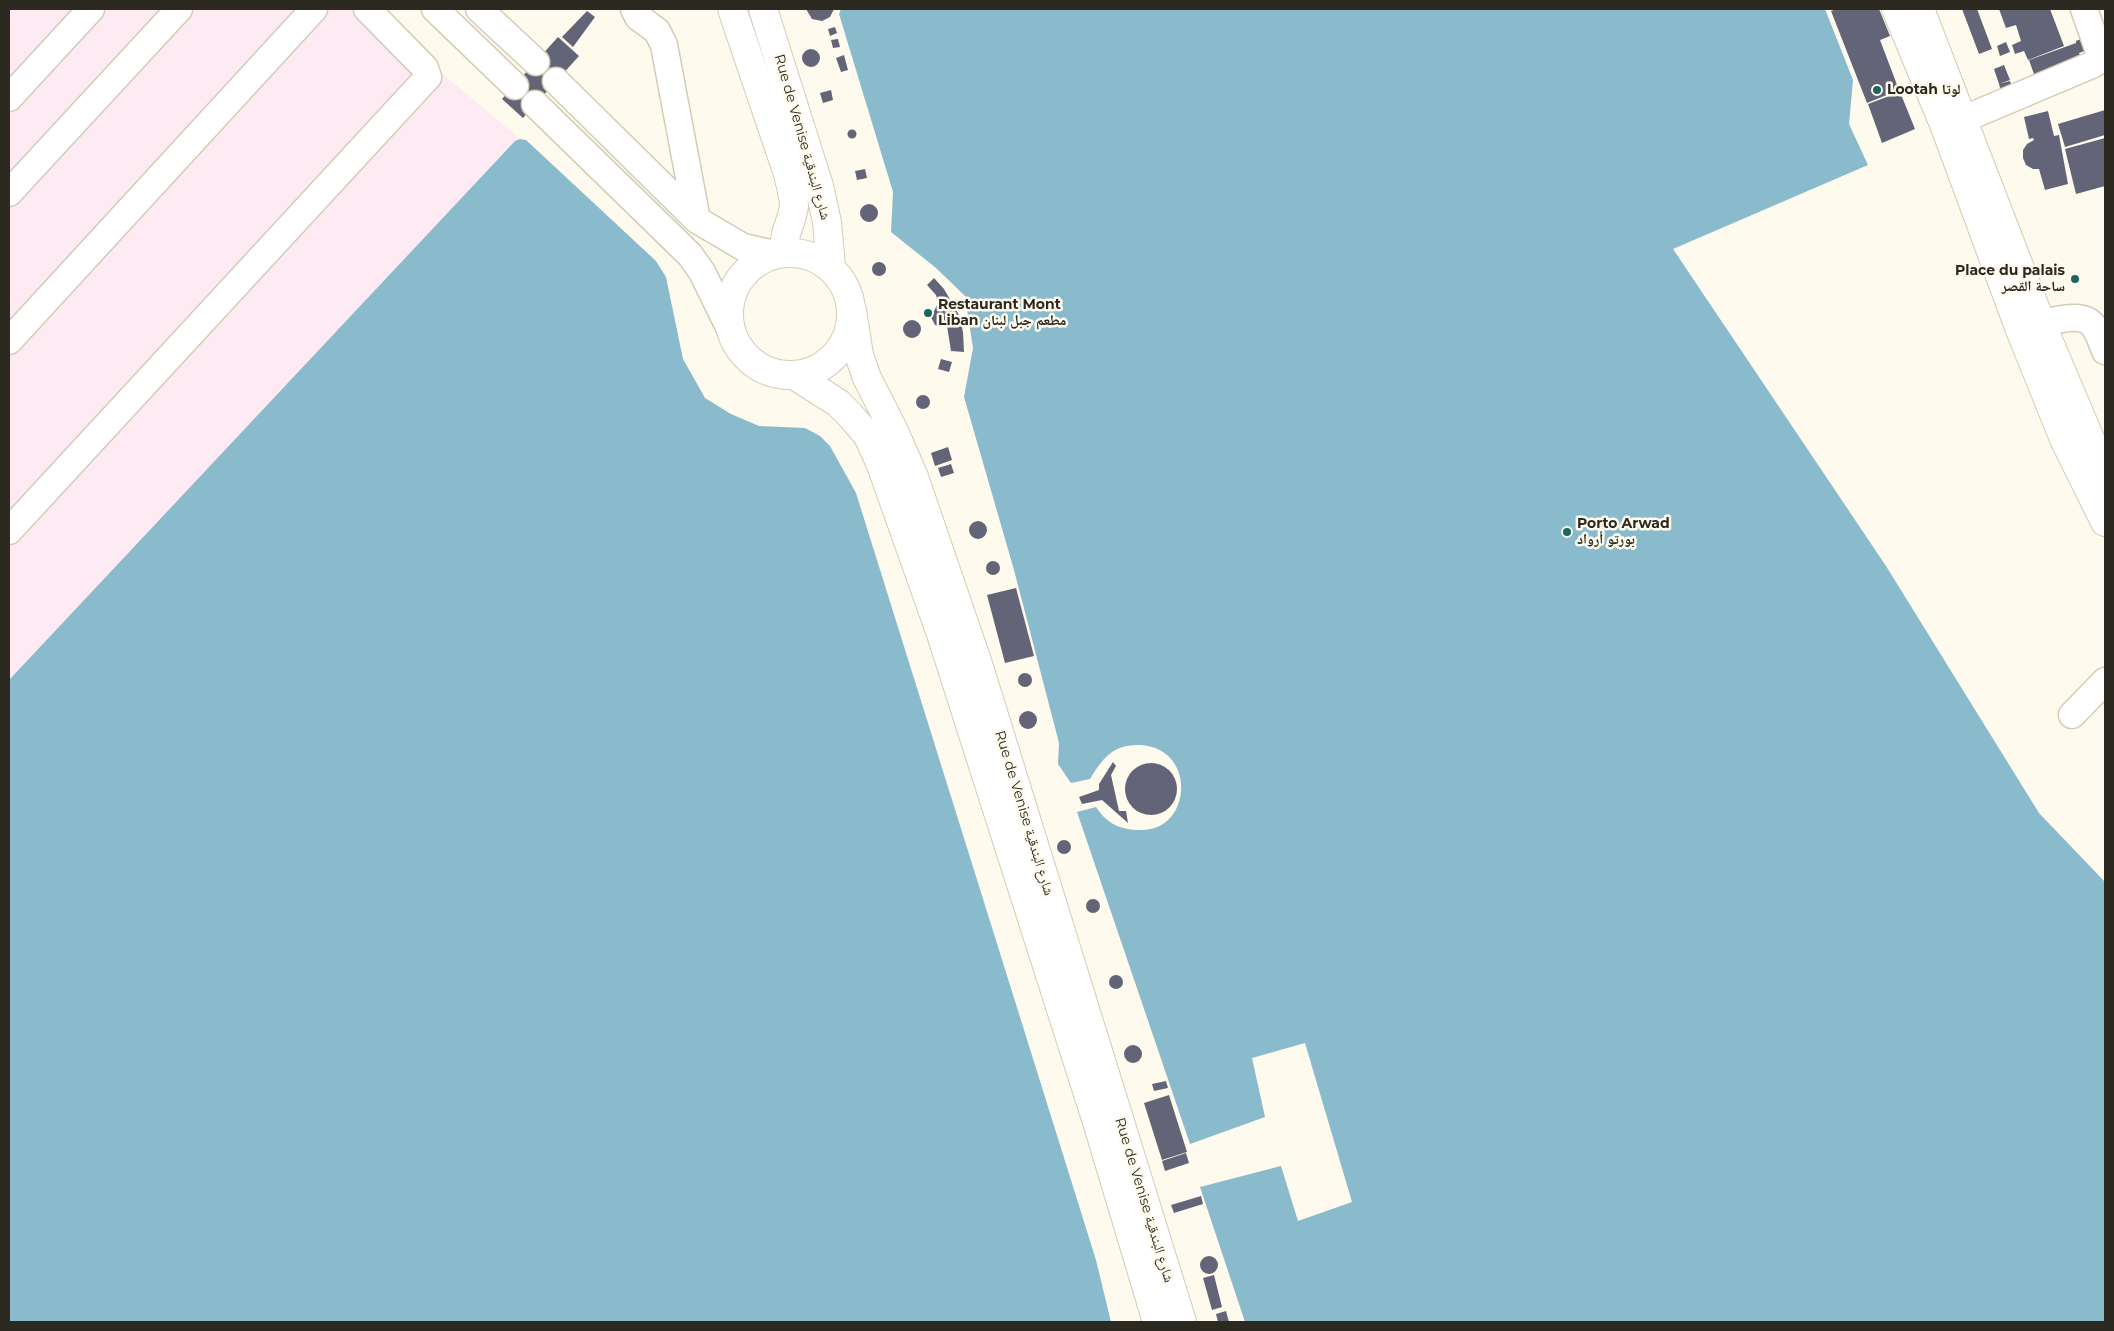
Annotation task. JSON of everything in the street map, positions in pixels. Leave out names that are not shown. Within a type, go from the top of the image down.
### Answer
[{"type":"main road","name":"Rue de Venise شارع البندقية","points":[[732,9],[790,183],[794,206],[780,253]]},
{"type":"main road","name":"Rue de Venise شارع البندقية","points":[[763,9],[819,186],[827,222],[831,267]]},
{"type":"main road","points":[[1896,9],[1954,123]]},
{"type":"main road","points":[[1920,9],[1954,123],[2030,327],[2064,439],[2104,518]]},
{"type":"main road","points":[[780,253],[802,253],[817,258],[831,267],[842,279],[849,294],[852,310],[850,329],[842,347],[829,361],[812,371],[794,375],[774,374],[758,367],[740,350],[730,327],[728,311],[731,296],[738,282],[748,269],[760,260],[780,253]]},
{"type":"main road","name":"Rue de Venise شارع البندقية","points":[[852,310],[859,355],[867,378],[894,431],[914,477],[978,664],[1182,1322]]},
{"type":"main road","points":[[2030,327],[2105,474]]},
{"type":"main road","name":"Rue de Venise شارع البندقية","points":[[794,375],[838,403],[850,415],[868,436],[881,465],[941,634],[1097,1122],[1156,1322]]},
{"type":"street","points":[[9,98],[91,9]]},
{"type":"street","points":[[9,193],[179,9]]},
{"type":"street","points":[[9,341],[314,9]]},
{"type":"street","points":[[9,531],[428,77],[425,68],[367,9]]},
{"type":"street","points":[[435,9],[515,86]]},
{"type":"street","points":[[479,9],[536,62]]},
{"type":"street","points":[[634,9],[638,17],[657,31],[664,45],[697,220]]},
{"type":"street","points":[[1954,123],[2094,64],[2101,56],[2100,48],[2084,9]]},
{"type":"street","points":[[556,81],[697,220],[743,247],[780,253]]},
{"type":"street","points":[[536,104],[690,255],[702,272],[730,327]]},
{"type":"street","points":[[2030,327],[2076,317],[2088,321],[2096,330],[2105,351]]},
{"type":"street","points":[[2072,715],[2105,680]]},
{"type":"shaded area","points":[[9,9],[366,9],[520,139],[515,141],[9,680]]},
{"type":"water","points":[[841,9],[1825,9],[1853,80],[1849,124],[1868,165],[1673,249],[1886,566],[2039,813],[2105,882],[2105,1322],[1245,1322],[1200,1187],[1281,1166],[1298,1221],[1352,1202],[1305,1043],[1252,1058],[1265,1117],[1190,1144],[1077,812],[1096,807],[1110,822],[1127,829],[1140,830],[1157,827],[1170,818],[1178,805],[1181,789],[1179,774],[1172,760],[1159,750],[1140,745],[1123,747],[1110,754],[1104,759],[1090,779],[1071,783],[1058,764],[1059,743],[1014,570],[964,397],[973,348],[965,296],[936,268],[891,232],[893,192],[839,14]]},
{"type":"water","points":[[520,139],[526,140],[656,261],[666,277],[683,359],[705,398],[731,414],[759,426],[805,428],[820,436],[830,446],[856,493],[1096,1260],[1111,1322],[9,1322],[9,680],[515,141]]},
{"type":"building","points":[[806,9],[834,9],[830,17],[822,21],[812,19]]},
{"type":"building","points":[[1837,9],[1879,9],[1890,36],[1880,40],[1899,90],[1867,103],[1831,11]]},
{"type":"building","points":[[1962,9],[1977,9],[1992,49],[1979,54]]},
{"type":"building","points":[[1999,9],[2050,9],[2064,46],[2028,60],[2024,51],[2015,54],[2012,45],[2021,41],[2016,25],[2006,28]]},
{"type":"building","points":[[587,11],[595,17],[573,47],[562,37]]},
{"type":"building","points":[[835,27],[837,33],[830,36],[828,29]]},
{"type":"building","points":[[2088,36],[2093,48],[2079,53],[2083,62],[2036,80],[2029,60],[2076,43],[2076,41]]},
{"type":"building","points":[[558,37],[579,56],[523,118],[502,99]]},
{"type":"building","points":[[838,39],[840,47],[833,48],[831,40]]},
{"type":"building","points":[[2006,42],[2010,52],[2000,56],[1997,46]]},
{"type":"building","points":[[811,49],[817,52],[820,58],[817,64],[811,67],[805,64],[802,58],[805,52]]},
{"type":"building","points":[[844,55],[848,70],[841,72],[836,58]]},
{"type":"building","points":[[2004,65],[2010,80],[1999,84],[1994,69]]},
{"type":"building","points":[[2010,81],[2012,87],[2001,91],[1999,84]]},
{"type":"building","points":[[831,90],[833,100],[823,103],[820,93]]},
{"type":"building","points":[[1900,92],[1915,129],[1882,143],[1868,104]]},
{"type":"building","points":[[2105,110],[2105,135],[2065,147],[2058,124]]},
{"type":"building","points":[[2048,111],[2054,136],[2059,135],[2068,184],[2045,190],[2039,169],[2033,169],[2026,165],[2023,158],[2023,150],[2027,144],[2034,140],[2033,138],[2029,139],[2024,117]]},
{"type":"building","points":[[852,130],[856,134],[852,138],[848,134]]},
{"type":"building","points":[[2105,138],[2105,186],[2076,194],[2065,149]]},
{"type":"building","points":[[865,169],[867,178],[857,180],[855,171]]},
{"type":"building","points":[[869,204],[877,209],[878,213],[873,221],[869,222],[861,217],[860,213],[865,205]]},
{"type":"building","points":[[879,262],[884,264],[886,269],[884,274],[879,276],[874,274],[872,269],[874,264]]},
{"type":"building","points":[[934,278],[944,289],[959,315],[963,332],[964,352],[951,351],[947,326],[940,327],[935,325],[931,317],[938,303],[936,295],[927,285]]},
{"type":"building","points":[[912,320],[920,325],[921,329],[916,337],[912,338],[904,333],[903,329],[908,321]]},
{"type":"building","points":[[941,359],[952,362],[949,372],[938,369]]},
{"type":"building","points":[[923,395],[928,397],[930,402],[928,407],[923,409],[918,407],[916,402],[918,397]]},
{"type":"building","points":[[948,447],[952,460],[935,466],[931,453]]},
{"type":"building","points":[[951,464],[954,473],[941,477],[938,468]]},
{"type":"building","points":[[978,521],[984,524],[987,530],[984,536],[978,539],[972,536],[969,530],[972,524]]},
{"type":"building","points":[[993,561],[998,563],[1000,568],[998,573],[993,575],[988,573],[986,568],[988,563]]},
{"type":"building","points":[[1016,588],[1034,656],[1005,663],[987,595]]},
{"type":"building","points":[[1025,673],[1030,675],[1032,680],[1030,685],[1025,687],[1020,685],[1018,680],[1020,675]]},
{"type":"building","points":[[1028,711],[1036,716],[1037,720],[1032,728],[1028,729],[1020,724],[1019,720],[1024,712]]},
{"type":"building","points":[[1113,762],[1116,766],[1111,775],[1119,811],[1126,811],[1128,823],[1102,800],[1082,804],[1079,797],[1099,790],[1099,784]]},
{"type":"building","points":[[1146,763],[1156,763],[1170,770],[1177,784],[1177,794],[1170,808],[1156,815],[1146,815],[1136,811],[1129,804],[1125,794],[1125,784],[1129,774],[1136,767]]},
{"type":"building","points":[[1064,840],[1069,842],[1071,847],[1069,852],[1064,854],[1059,852],[1057,847],[1059,842]]},
{"type":"building","points":[[1093,899],[1098,901],[1100,906],[1098,911],[1093,913],[1088,911],[1086,906],[1088,901]]},
{"type":"building","points":[[1116,975],[1121,977],[1123,982],[1121,987],[1116,989],[1111,987],[1109,982],[1111,977]]},
{"type":"building","points":[[1133,1045],[1141,1050],[1142,1054],[1137,1062],[1133,1063],[1125,1058],[1124,1054],[1129,1046]]},
{"type":"building","points":[[1166,1081],[1168,1088],[1154,1091],[1152,1084]]},
{"type":"building","points":[[1169,1095],[1187,1152],[1162,1160],[1144,1103]]},
{"type":"building","points":[[1186,1153],[1189,1163],[1165,1171],[1162,1161]]},
{"type":"building","points":[[1201,1196],[1203,1204],[1174,1213],[1171,1205]]},
{"type":"building","points":[[1209,1256],[1217,1261],[1218,1265],[1213,1273],[1209,1274],[1201,1269],[1200,1265],[1205,1257]]},
{"type":"building","points":[[1214,1275],[1222,1307],[1212,1310],[1203,1278]]},
{"type":"building","points":[[1226,1311],[1229,1322],[1218,1322],[1216,1314]]},
{"type":"place","name":"Lootah لوتا","points":[[1877,90]]},
{"type":"place","name":"Place du palais ساحة القصر","points":[[2075,279]]},
{"type":"place","name":"Restaurant Mont Liban مطعم جبل لبنان","points":[[928,313]]},
{"type":"place","name":"Porto Arwad بورتو أرواد","points":[[1567,532]]}]
